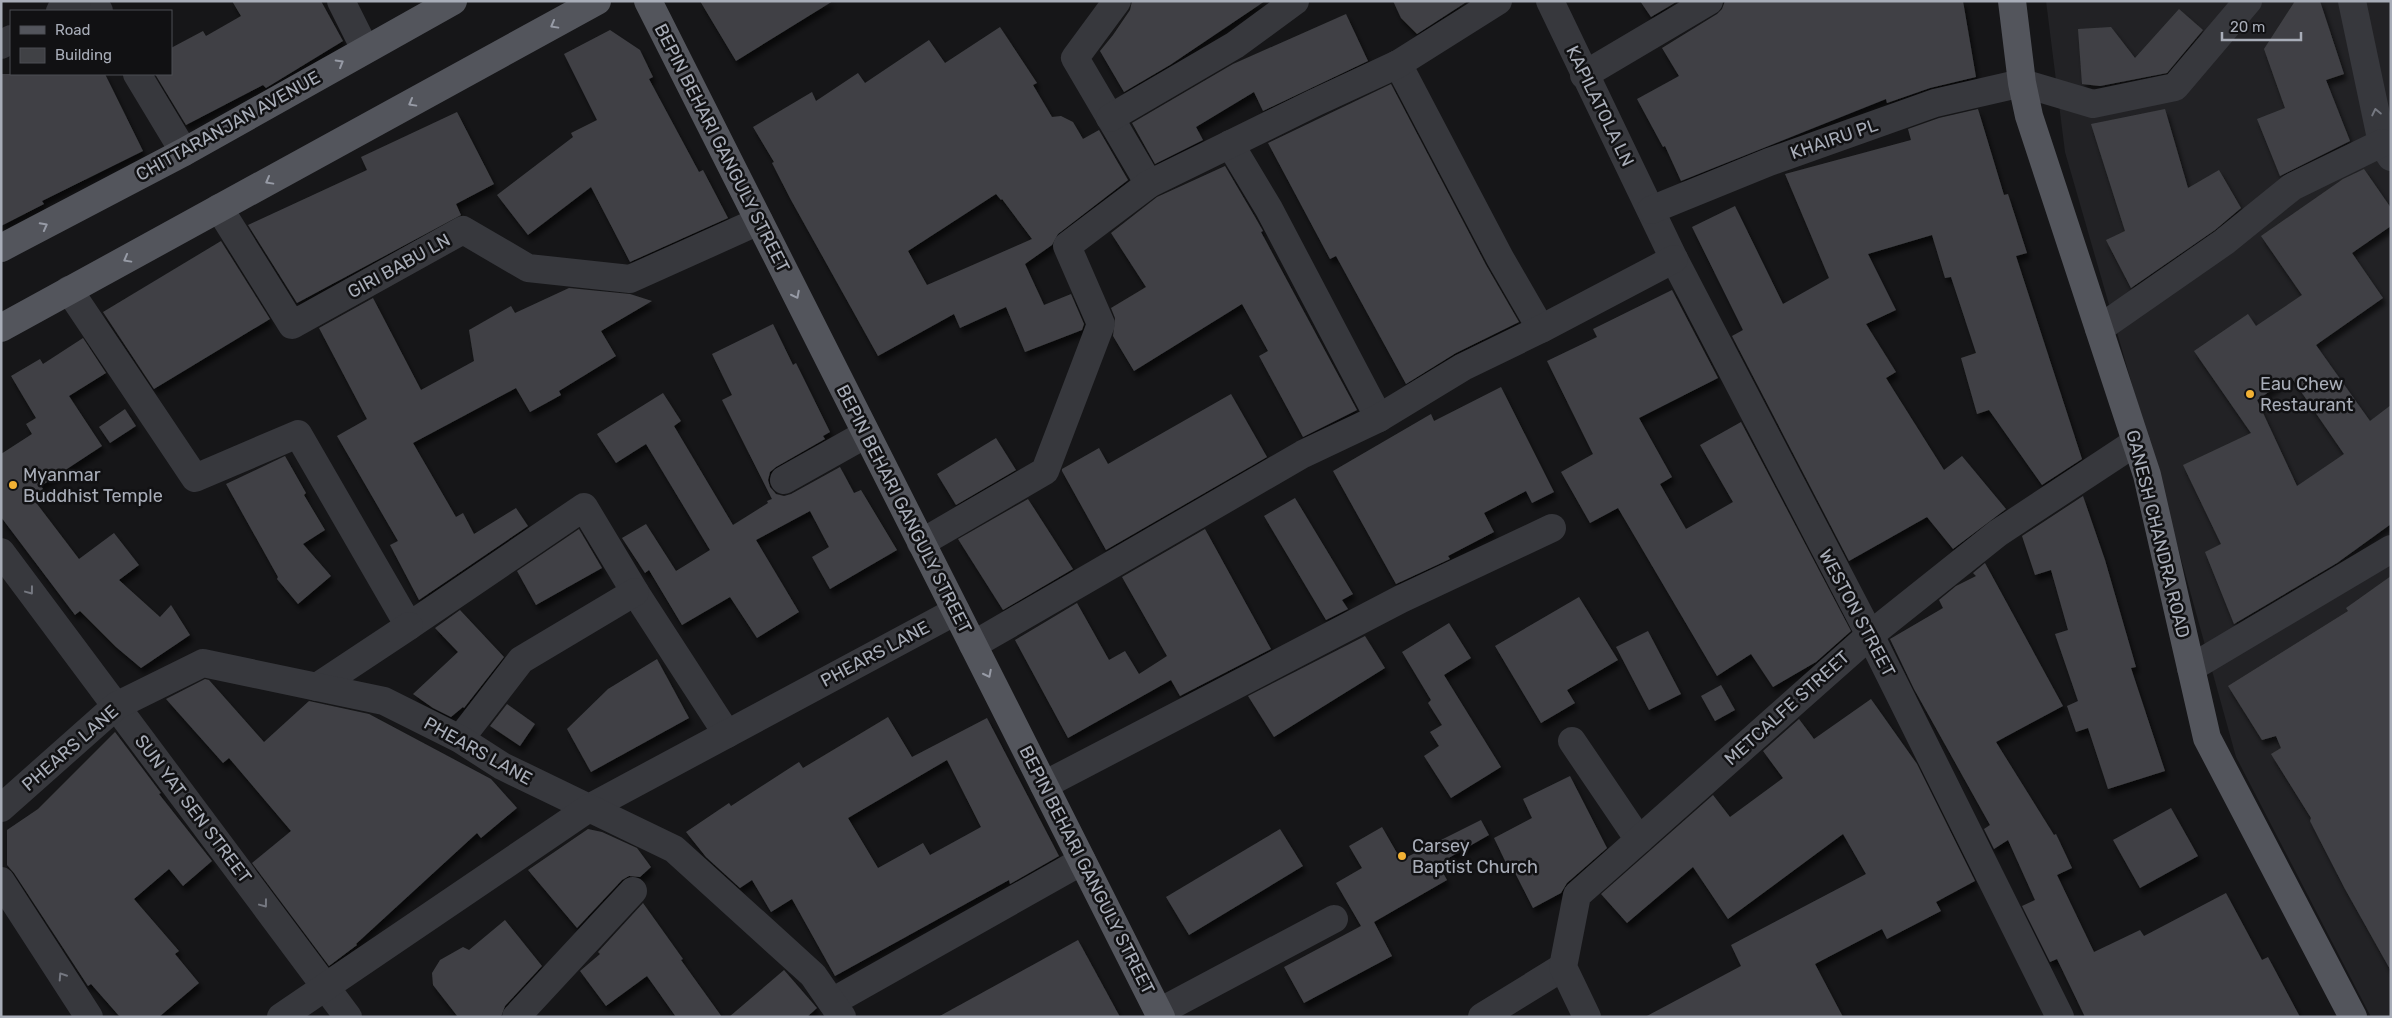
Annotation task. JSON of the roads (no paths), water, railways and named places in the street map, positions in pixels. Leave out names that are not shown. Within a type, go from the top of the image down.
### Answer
[{"type":"main road","name":"CHITTARANJAN AVENUE","points":[[1,248],[184,152],[453,1]]},
{"type":"main road","points":[[1,328],[597,1]]},
{"type":"main road","name":"BEPIN BEHARI GANGULY STREET","points":[[648,1],[1160,1014]]},
{"type":"main road","name":"GANESH CHANDRA ROAD","points":[[2012,1],[2022,83],[2029,116],[2147,475],[2208,738],[2353,1017]]},
{"type":"street","points":[[62,10],[77,1]]},
{"type":"street","points":[[341,1],[365,49]]},
{"type":"street","points":[[1117,1],[1075,58],[1149,184]]},
{"type":"street","points":[[1110,118],[1235,45],[1295,1]]},
{"type":"street","points":[[921,543],[1044,471],[1101,324],[1067,246],[1149,184],[1398,64],[1498,1]]},
{"type":"street","name":"KAPILATOLA LN","points":[[1550,1],[1584,75],[1652,210]]},
{"type":"street","points":[[1584,75],[1709,1]]},
{"type":"street","points":[[2022,83],[2093,104],[2175,87],[2248,1]]},
{"type":"street","points":[[2099,329],[2224,242],[2292,187],[2386,150],[2352,1]]},
{"type":"street","points":[[1398,64],[1500,258],[1541,329]]},
{"type":"street","points":[[138,75],[184,152]]},
{"type":"street","name":"KHAIRU PL","points":[[1652,210],[1769,162],[1935,103],[2022,83]]},
{"type":"street","points":[[1230,144],[1269,209],[1379,418]]},
{"type":"street","name":"GIRI BABU LN","points":[[219,208],[292,326],[463,230],[528,268],[630,279],[758,221]]},
{"type":"street","name":"WESTON STREET","points":[[1652,210],[1674,259],[1870,635],[2060,1017]]},
{"type":"street","points":[[973,645],[1303,454],[1379,418],[1463,367],[1541,329],[1674,259]]},
{"type":"street","points":[[69,290],[195,478],[298,434],[409,626]]},
{"type":"street","points":[[784,480],[866,434]]},
{"type":"street","name":"METCALFE STREET","points":[[1562,967],[1577,895],[1870,635],[1998,533],[2136,442]]},
{"type":"street","points":[[317,687],[584,507],[635,592],[727,734]]},
{"type":"street","points":[[1044,785],[1401,599],[1552,528]]},
{"type":"street","points":[[2191,668],[2391,549]]},
{"type":"street","name":"SUN YAT SEN STREET","points":[[1,552],[348,1017]]},
{"type":"street","points":[[460,740],[521,660],[635,592]]},
{"type":"street","name":"PHEARS LANE","points":[[1,808],[116,706],[203,664],[384,700],[460,740],[502,766],[589,808],[956,610]]},
{"type":"street","points":[[1572,741],[1639,840]]},
{"type":"street","points":[[282,1017],[589,808],[674,849],[813,975],[837,1009],[1082,861]]},
{"type":"street","points":[[1,881],[88,1016]]},
{"type":"street","points":[[516,1017],[633,891]]},
{"type":"street","points":[[1160,1014],[1334,919]]},
{"type":"street","points":[[1482,1017],[1562,967],[1587,1017]]},
{"type":"place","name":"Eau Chew Restaurant","points":[[2250,394]]},
{"type":"place","name":"Myanmar Buddhist Temple","points":[[13,485]]},
{"type":"place","name":"Carsey Baptist Church","points":[[1402,856]]}]
